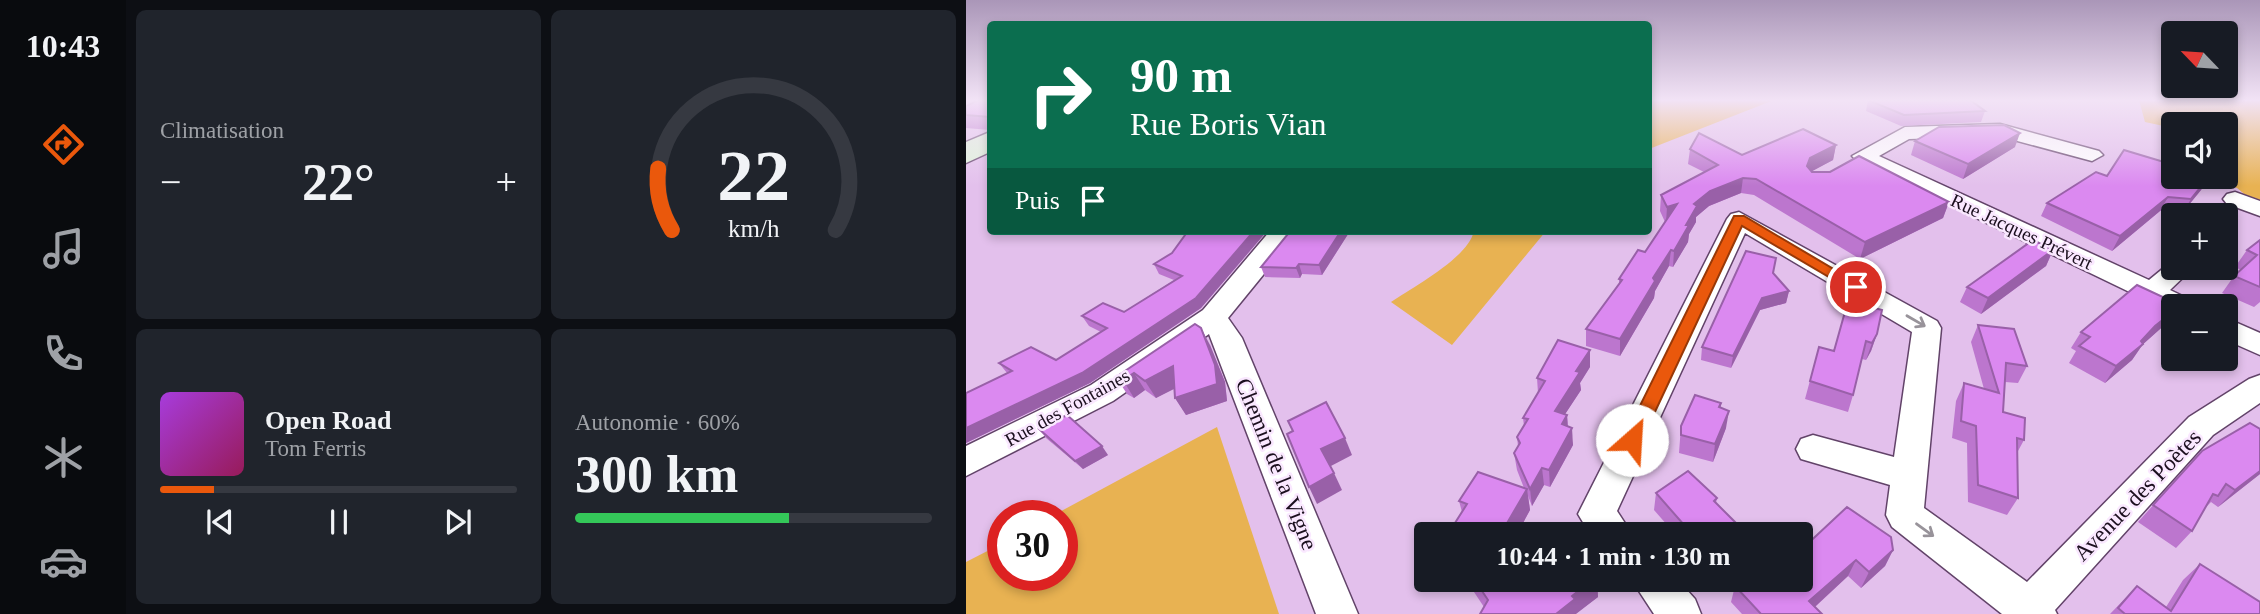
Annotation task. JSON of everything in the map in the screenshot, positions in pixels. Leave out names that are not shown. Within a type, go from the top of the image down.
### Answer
[{"type":"main road","points":[[966,154],[987,142]]},
{"type":"street","points":[[1840,168],[1905,133],[2000,130],[2092,155]]},
{"type":"street","name":"Rue Jacques Prévert","points":[[1863,156],[2161,297]]},
{"type":"street","points":[[2235,199],[2260,209]]},
{"type":"street","points":[[1603,522],[1597,514],[1739,219],[1927,328],[1905,515],[2030,612]]},
{"type":"street","name":"Rue des Fontaines","points":[[966,461],[1102,393],[1213,317],[1281,235]]},
{"type":"street","points":[[2151,292],[2166,280]]},
{"type":"street","name":"Chemin de la Vigne","points":[[1213,317],[1227,338],[1337,614]]},
{"type":"street","points":[[2238,334],[2260,345]]},
{"type":"street","name":"Avenue des Poètes","points":[[2030,612],[2201,426],[2260,387]]},
{"type":"street","points":[[1813,449],[1911,476]]},
{"type":"street","points":[[1662,592],[1680,614]]},
{"type":"shaded area","points":[[1652,129],[1701,129],[1652,148]]},
{"type":"shaded area","points":[[2238,129],[2260,129],[2260,207],[2238,189]]},
{"type":"shaded area","points":[[1472,235],[1543,235],[1452,345],[1391,302],[1451,261]]},
{"type":"shaded area","points":[[1217,427],[1279,614],[966,614],[966,562],[987,551],[987,591],[1078,591],[1078,502]]},
{"type":"building","points":[[1803,129],[1836,145],[1810,158],[1807,166],[1812,172],[1830,172],[1859,156],[1949,202],[1865,242],[1756,179],[1743,178],[1710,191],[1694,204],[1697,206],[1686,225],[1689,225],[1674,251],[1671,250],[1653,278],[1655,281],[1620,339],[1586,329],[1622,280],[1619,279],[1638,250],[1645,252],[1677,204],[1667,207],[1661,195],[1718,165],[1690,149],[1699,133],[1742,155]]},
{"type":"building","points":[[1936,129],[2011,129],[2020,133],[1968,164],[1915,141]]},
{"type":"building","points":[[2124,150],[2161,161],[2161,189],[2199,189],[2191,199],[2168,197],[2120,236],[2047,203],[2096,172],[2107,176]]},
{"type":"building","points":[[1185,235],[1251,235],[1196,298],[1082,373],[966,428],[966,393],[1012,371],[999,363],[1031,347],[1056,360],[1107,328],[1082,316],[1103,303],[1124,312],[1182,276],[1154,264],[1172,253]]},
{"type":"building","points":[[1287,235],[1338,235],[1319,265],[1299,264],[1296,268],[1261,267]]},
{"type":"building","points":[[2033,240],[2053,250],[1988,298],[1967,287]]},
{"type":"building","points":[[2260,240],[2260,287],[2238,278],[2238,272],[2257,255],[2247,250]]},
{"type":"building","points":[[1746,251],[1776,258],[1773,273],[1789,291],[1762,298],[1733,356],[1702,347]]},
{"type":"building","points":[[2137,285],[2161,296],[2161,321],[2141,341],[2143,344],[2116,366],[2079,346],[2090,337],[2081,332]]},
{"type":"building","points":[[1848,301],[1882,310],[1877,334],[1872,343],[1866,341],[1853,395],[1810,381],[1819,347],[1834,351]]},
{"type":"building","points":[[1195,324],[1201,328],[1215,365],[1217,384],[1175,398],[1173,366],[1145,381],[1134,373],[1123,380],[1116,377]]},
{"type":"building","points":[[1978,325],[2014,329],[2027,366],[2006,363],[2003,412],[2025,418],[2024,440],[2017,438],[2018,498],[1978,485],[1976,426],[1961,421],[1964,383],[1999,393]]},
{"type":"building","points":[[1558,340],[1590,350],[1576,371],[1580,372],[1555,411],[1567,415],[1562,424],[1572,428],[1549,470],[1542,468],[1530,489],[1514,453],[1520,443],[1517,437],[1528,419],[1523,418],[1545,381],[1537,378]]},
{"type":"building","points":[[1695,395],[1721,403],[1719,407],[1729,411],[1715,444],[1681,435],[1681,426]]},
{"type":"building","points":[[1326,402],[1345,438],[1321,449],[1334,473],[1309,487],[1287,434],[1293,431],[1288,421]]},
{"type":"building","points":[[1067,415],[1102,446],[1075,461],[1039,429]]},
{"type":"building","points":[[2250,423],[2260,429],[2260,471],[2235,490],[2226,484],[2218,496],[2213,494],[2192,531],[2153,505],[2202,451]]},
{"type":"building","points":[[1688,471],[1717,498],[1714,501],[1735,522],[1681,522],[1656,493]]},
{"type":"building","points":[[1478,472],[1527,489],[1508,522],[1456,522],[1467,504],[1459,501]]},
{"type":"building","points":[[1847,507],[1891,537],[1893,550],[1869,572],[1856,560],[1809,601],[1822,614],[1761,614],[1741,592],[1813,592],[1813,539]]},
{"type":"building","points":[[2200,564],[2260,602],[2260,614],[2125,614],[2118,608],[2137,586],[2171,611]]},
{"type":"building","points":[[1483,592],[1577,592],[1572,596],[1575,599],[1556,614],[1480,614],[1488,600]]},
{"type":"route","points":[[1632,440],[1739,219],[1856,287]]}]
